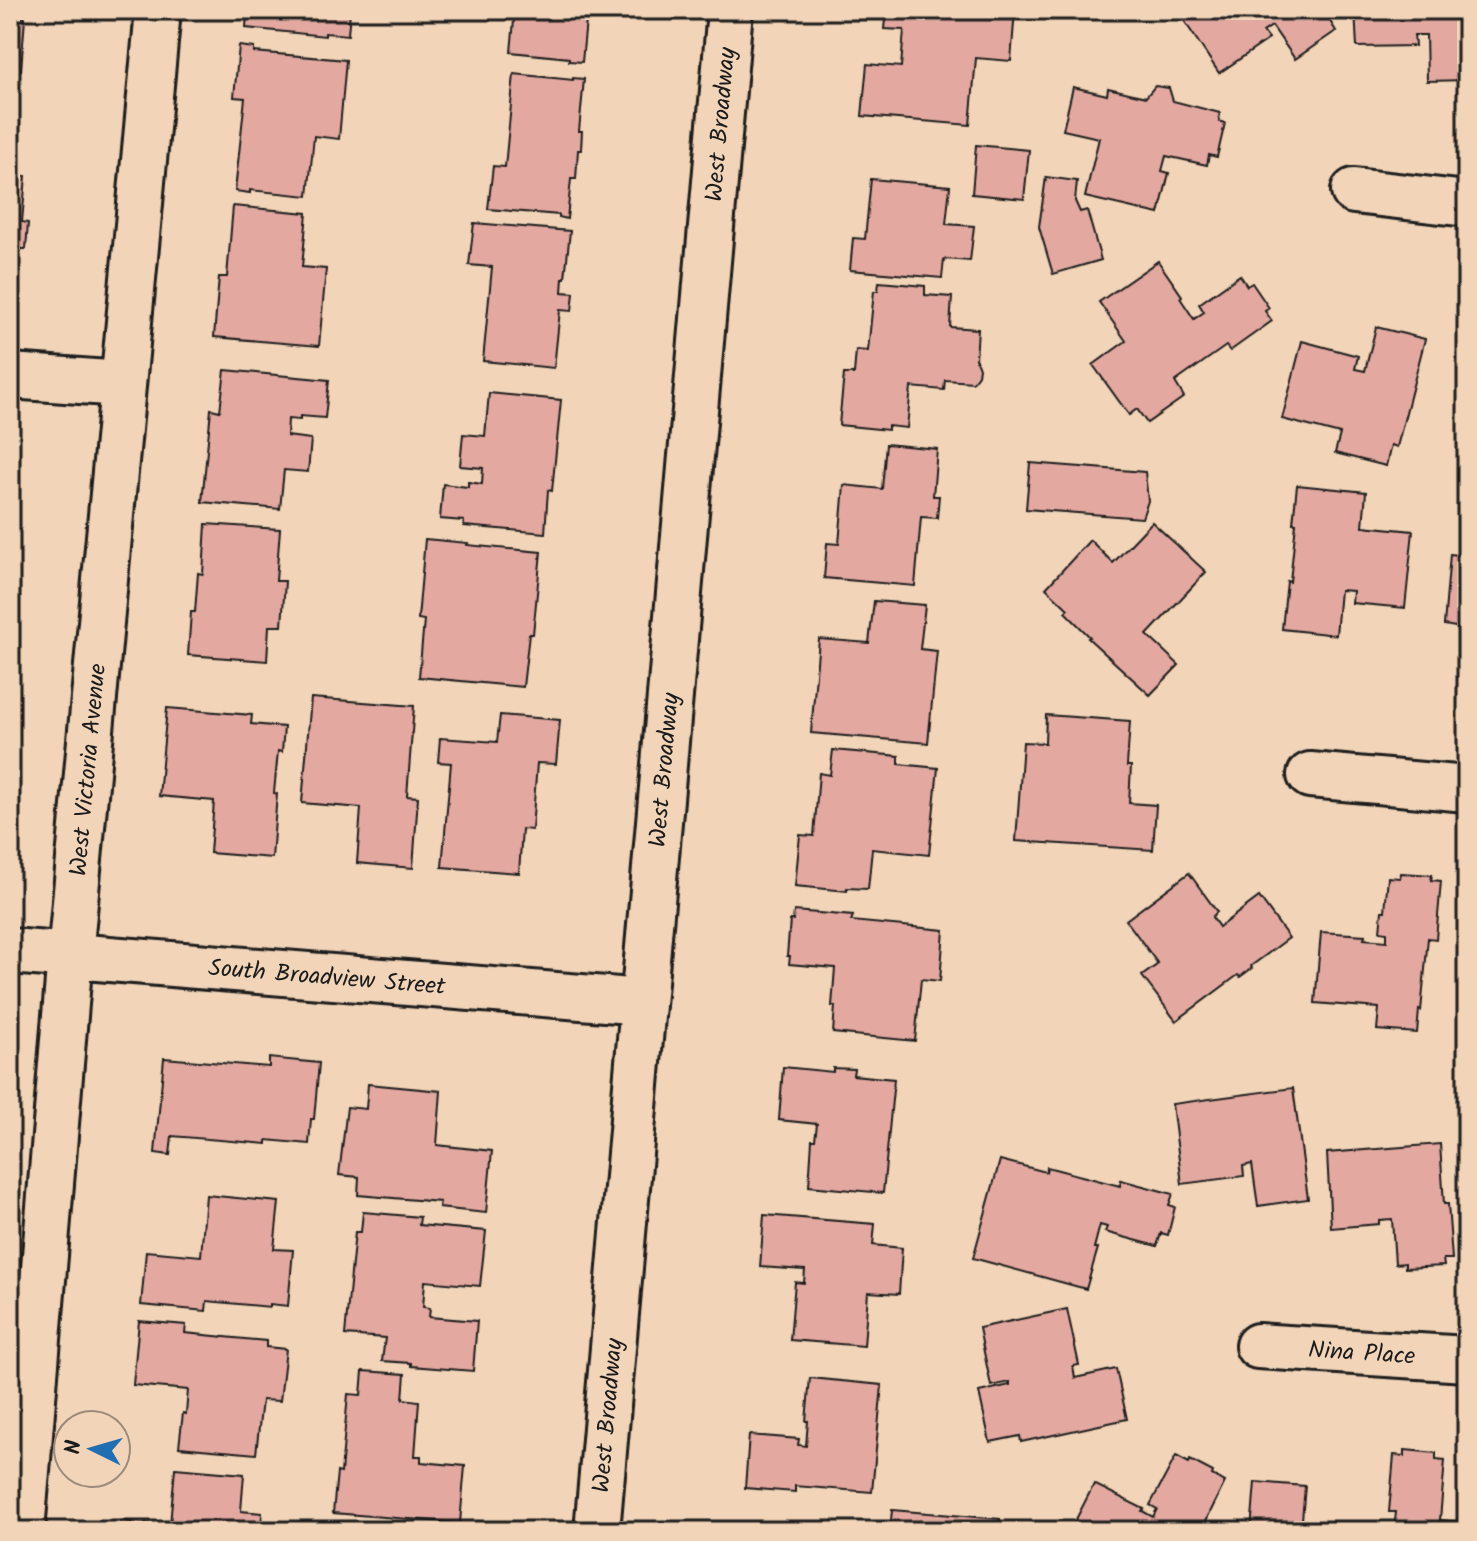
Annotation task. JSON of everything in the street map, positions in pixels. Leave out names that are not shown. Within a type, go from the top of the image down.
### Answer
[{"type":"street","name":"West Victoria Avenue","points":[[22,1531],[70,956],[158,10]]},
{"type":"street","name":"West Broadway","points":[[597,1531],[730,10]]},
{"type":"street","points":[[1354,191],[1467,204]]},
{"type":"street","points":[[10,376],[122,384]]},
{"type":"street","points":[[1310,775],[1467,789]]},
{"type":"street","name":"South Broadview Street","points":[[10,951],[643,1002]]},
{"type":"street","name":"Nina Place","points":[[1258,1346],[1467,1359]]},
{"type":"building","points":[[247,10],[350,10],[348,35],[325,33],[325,36],[246,28]]},
{"type":"building","points":[[515,10],[587,10],[582,62],[511,52]]},
{"type":"building","points":[[886,10],[1015,10],[1011,61],[976,58],[970,125],[862,116],[867,64],[901,67],[904,30],[884,29]]},
{"type":"building","points":[[1177,10],[1323,10],[1336,31],[1295,59],[1272,26],[1263,32],[1269,39],[1219,73]]},
{"type":"building","points":[[1355,10],[1467,10],[1467,80],[1427,81],[1426,35],[1414,35],[1415,46],[1357,47]]},
{"type":"building","points":[[10,16],[25,18],[10,152]]},
{"type":"building","points":[[239,46],[254,48],[254,52],[346,60],[339,139],[314,136],[308,196],[235,191],[245,98],[234,97]]},
{"type":"building","points":[[514,74],[584,79],[579,131],[582,131],[581,150],[578,150],[576,179],[571,179],[567,219],[559,215],[488,209],[493,166],[505,167]]},
{"type":"building","points":[[1155,86],[1169,88],[1173,101],[1220,113],[1219,121],[1225,123],[1217,157],[1209,155],[1207,165],[1166,156],[1162,171],[1169,173],[1159,214],[1085,197],[1099,138],[1063,130],[1073,87],[1107,95],[1108,88],[1146,97]]},
{"type":"building","points":[[976,145],[1029,150],[1024,199],[972,194]]},
{"type":"building","points":[[10,174],[26,176],[22,222],[28,223],[26,249],[20,249],[14,302],[10,302]]},
{"type":"building","points":[[1046,177],[1077,181],[1075,201],[1080,212],[1087,210],[1101,260],[1053,274],[1039,227]]},
{"type":"building","points":[[871,179],[950,186],[946,224],[974,226],[970,261],[944,259],[942,278],[850,270],[853,238],[865,239]]},
{"type":"building","points":[[233,206],[307,213],[302,267],[326,269],[319,346],[214,337],[219,277],[227,277]]},
{"type":"building","points":[[474,223],[570,231],[562,292],[574,293],[572,311],[560,310],[554,368],[483,361],[492,267],[469,265]]},
{"type":"building","points":[[1158,261],[1194,319],[1204,312],[1199,304],[1240,275],[1247,286],[1252,283],[1269,308],[1265,311],[1272,321],[1230,351],[1226,346],[1175,382],[1184,397],[1147,423],[1137,409],[1129,415],[1093,365],[1126,341],[1099,302]]},
{"type":"building","points":[[879,282],[925,286],[925,295],[952,297],[950,327],[978,329],[976,360],[979,368],[973,382],[945,380],[944,390],[911,387],[907,428],[888,426],[888,430],[839,425],[844,374],[854,374],[856,350],[868,351],[874,291],[878,291]]},
{"type":"building","points":[[1376,327],[1425,339],[1397,447],[1391,445],[1386,466],[1335,453],[1340,434],[1282,419],[1302,341],[1358,356],[1355,369],[1365,371]]},
{"type":"building","points":[[225,370],[329,380],[325,418],[300,416],[300,420],[288,419],[287,436],[311,439],[308,472],[284,470],[280,509],[202,502],[211,409],[220,411]]},
{"type":"building","points":[[489,393],[561,400],[545,533],[464,526],[464,521],[440,519],[443,484],[468,487],[468,482],[482,484],[483,468],[460,466],[463,434],[485,436]]},
{"type":"building","points":[[886,444],[937,449],[933,496],[939,496],[937,518],[921,517],[915,586],[824,578],[827,543],[839,544],[844,485],[882,489]]},
{"type":"building","points":[[1030,463],[1145,472],[1148,501],[1142,518],[1026,509]]},
{"type":"building","points":[[1297,485],[1366,492],[1363,526],[1413,531],[1405,608],[1352,603],[1353,591],[1340,590],[1336,635],[1282,629],[1287,581],[1290,582]]},
{"type":"building","points":[[1152,522],[1206,572],[1147,635],[1179,665],[1150,695],[1088,638],[1065,612],[1068,609],[1046,588],[1090,540],[1113,563]]},
{"type":"building","points":[[206,524],[280,529],[276,581],[285,581],[282,626],[269,626],[267,661],[188,655],[198,573],[203,574]]},
{"type":"building","points":[[425,539],[541,552],[533,634],[529,634],[523,687],[419,677],[424,620],[418,619]]},
{"type":"building","points":[[1450,554],[1467,556],[1467,629],[1444,625]]},
{"type":"building","points":[[874,601],[925,605],[920,649],[937,651],[928,743],[811,733],[819,639],[869,643]]},
{"type":"building","points":[[311,698],[414,706],[407,796],[418,797],[413,868],[357,863],[361,808],[302,803]]},
{"type":"building","points":[[167,708],[252,715],[251,724],[284,727],[274,793],[277,794],[272,858],[210,853],[214,801],[159,796]]},
{"type":"building","points":[[500,715],[560,720],[556,764],[537,763],[532,830],[522,829],[519,873],[442,867],[451,763],[438,762],[440,738],[497,742]]},
{"type":"building","points":[[1046,715],[1130,721],[1127,766],[1131,766],[1129,803],[1156,805],[1153,850],[1016,841],[1023,742],[1045,743]]},
{"type":"building","points":[[833,750],[899,756],[899,764],[938,768],[929,855],[872,849],[868,889],[847,888],[847,891],[795,886],[800,835],[814,836],[819,773],[830,775]]},
{"type":"building","points":[[1189,873],[1217,912],[1212,917],[1219,927],[1259,897],[1289,938],[1240,977],[1238,975],[1176,1021],[1142,976],[1158,964],[1126,920]]},
{"type":"building","points":[[1401,873],[1432,875],[1431,880],[1441,881],[1436,939],[1428,938],[1417,1033],[1377,1030],[1379,1008],[1315,1003],[1321,932],[1365,935],[1364,939],[1387,941],[1387,932],[1380,931],[1388,877],[1400,878]]},
{"type":"building","points":[[794,911],[853,916],[851,921],[944,930],[940,981],[921,979],[915,1041],[833,1033],[835,968],[789,964],[790,920],[793,920]]},
{"type":"building","points":[[164,1058],[269,1067],[269,1058],[319,1063],[309,1144],[267,1140],[267,1144],[172,1136],[170,1155],[155,1153]]},
{"type":"building","points":[[783,1067],[833,1072],[833,1068],[854,1069],[853,1075],[894,1079],[883,1193],[809,1186],[812,1140],[815,1140],[817,1124],[779,1120]]},
{"type":"building","points":[[368,1084],[441,1091],[437,1145],[492,1151],[486,1213],[439,1208],[440,1202],[358,1195],[359,1177],[339,1175],[347,1107],[366,1109]]},
{"type":"building","points":[[1293,1088],[1308,1199],[1258,1206],[1252,1164],[1243,1166],[1244,1176],[1182,1184],[1172,1104]]},
{"type":"building","points":[[1440,1144],[1452,1259],[1443,1259],[1444,1266],[1405,1268],[1405,1263],[1395,1264],[1392,1219],[1379,1220],[1379,1224],[1331,1228],[1327,1153]]},
{"type":"building","points":[[1000,1160],[1046,1172],[1047,1167],[1120,1186],[1121,1180],[1173,1194],[1169,1205],[1175,1207],[1168,1235],[1161,1233],[1157,1246],[1105,1232],[1107,1227],[1100,1225],[1094,1248],[1098,1248],[1086,1289],[973,1258]]},
{"type":"building","points":[[206,1195],[279,1202],[274,1249],[293,1250],[288,1306],[207,1301],[206,1311],[141,1305],[146,1251],[201,1256]]},
{"type":"building","points":[[363,1212],[420,1217],[419,1225],[486,1231],[480,1286],[425,1281],[423,1307],[430,1308],[429,1317],[477,1321],[473,1371],[382,1361],[385,1338],[345,1335],[355,1232],[361,1232]]},
{"type":"building","points":[[764,1215],[875,1224],[873,1245],[902,1248],[899,1294],[868,1292],[864,1346],[790,1340],[795,1282],[804,1283],[805,1270],[760,1267]]},
{"type":"building","points":[[1067,1309],[1079,1365],[1073,1366],[1075,1378],[1116,1369],[1127,1419],[1021,1442],[1020,1436],[990,1442],[979,1392],[1010,1385],[1010,1382],[991,1386],[979,1328]]},
{"type":"building","points":[[139,1321],[186,1325],[185,1333],[266,1341],[266,1347],[286,1349],[280,1401],[262,1400],[256,1454],[179,1447],[188,1390],[133,1385]]},
{"type":"building","points":[[363,1371],[405,1374],[403,1399],[419,1401],[415,1456],[421,1456],[421,1462],[465,1466],[460,1523],[333,1513],[337,1472],[341,1473],[348,1394],[361,1395]]},
{"type":"building","points":[[810,1378],[882,1385],[872,1492],[795,1486],[795,1492],[745,1488],[749,1435],[799,1439],[798,1445],[806,1446]]},
{"type":"building","points":[[1405,1450],[1436,1453],[1436,1459],[1445,1460],[1440,1520],[1467,1520],[1467,1531],[1394,1531],[1396,1512],[1389,1512],[1394,1455],[1405,1456]]},
{"type":"building","points":[[1176,1456],[1213,1472],[1212,1475],[1225,1482],[1201,1531],[1070,1531],[1094,1484],[1144,1509],[1142,1511],[1153,1517],[1157,1509],[1150,1505]]},
{"type":"building","points":[[175,1468],[244,1474],[241,1511],[262,1513],[261,1531],[119,1531],[120,1521],[170,1525]]},
{"type":"building","points":[[1255,1482],[1305,1486],[1301,1531],[1251,1531]]},
{"type":"building","points":[[892,1510],[1000,1519],[999,1531],[890,1531]]},
{"type":"building","points":[[1315,1525],[1373,1530],[1373,1531],[1314,1531]]}]
